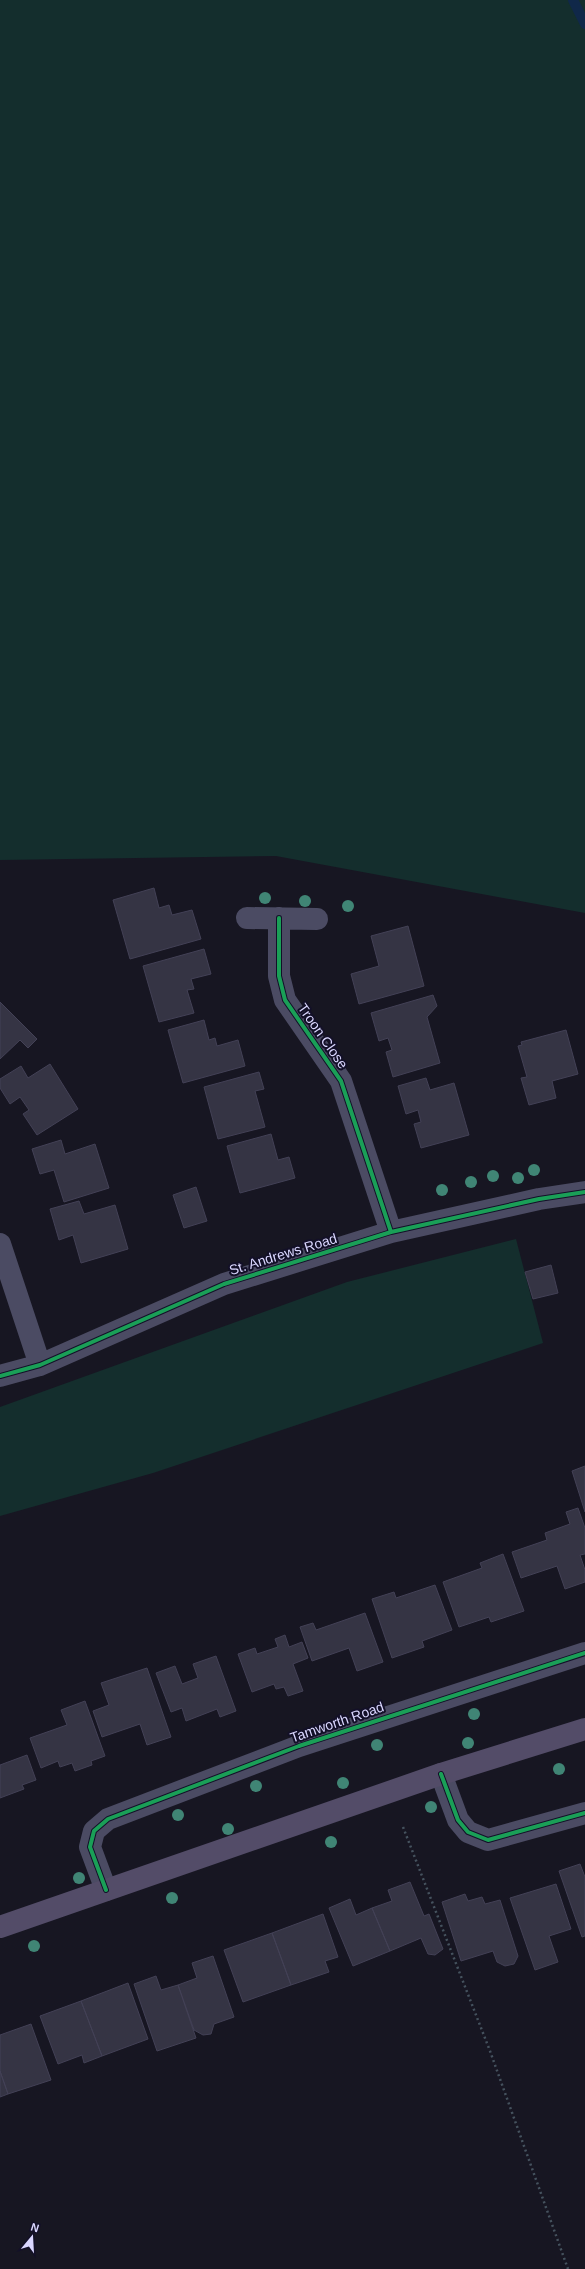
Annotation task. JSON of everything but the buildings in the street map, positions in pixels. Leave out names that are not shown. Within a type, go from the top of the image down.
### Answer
[{"type":"main road","points":[[0,1927],[441,1774],[585,1729]]},
{"type":"street","points":[[247,918],[317,919]]},
{"type":"street","name":"Troon Close","points":[[279,918],[278,976],[285,1000],[341,1081],[391,1232]]},
{"type":"street","name":"St. Andrews Road","points":[[0,1376],[40,1364],[224,1284],[391,1232],[539,1199],[585,1192]]},
{"type":"street","points":[[0,1244],[40,1364]]},
{"type":"street","name":"Tamworth Road","points":[[106,1890],[90,1847],[94,1831],[108,1819],[307,1744],[585,1653]]},
{"type":"street","points":[[441,1774],[458,1820],[468,1832],[488,1840],[585,1813]]},
{"type":"path","points":[[403,1826],[490,2051],[568,2269]]},
{"type":"green space","points":[[0,0],[585,0],[585,913],[276,856],[0,860]]},
{"type":"green space","points":[[516,1239],[543,1343],[153,1473],[0,1516],[0,1407],[347,1282]]},
{"type":"waterway","points":[[573,0],[585,24]]},
{"type":"cycle path","points":[[279,918],[279,976],[285,1000],[341,1081],[391,1232]]},
{"type":"cycle path","points":[[0,1376],[40,1365],[224,1284],[391,1232],[539,1199],[585,1192]]},
{"type":"cycle path","points":[[106,1890],[90,1847],[94,1831],[108,1819],[299,1746],[585,1653]]},
{"type":"cycle path","points":[[441,1774],[458,1820],[468,1832],[488,1840],[585,1813]]}]
